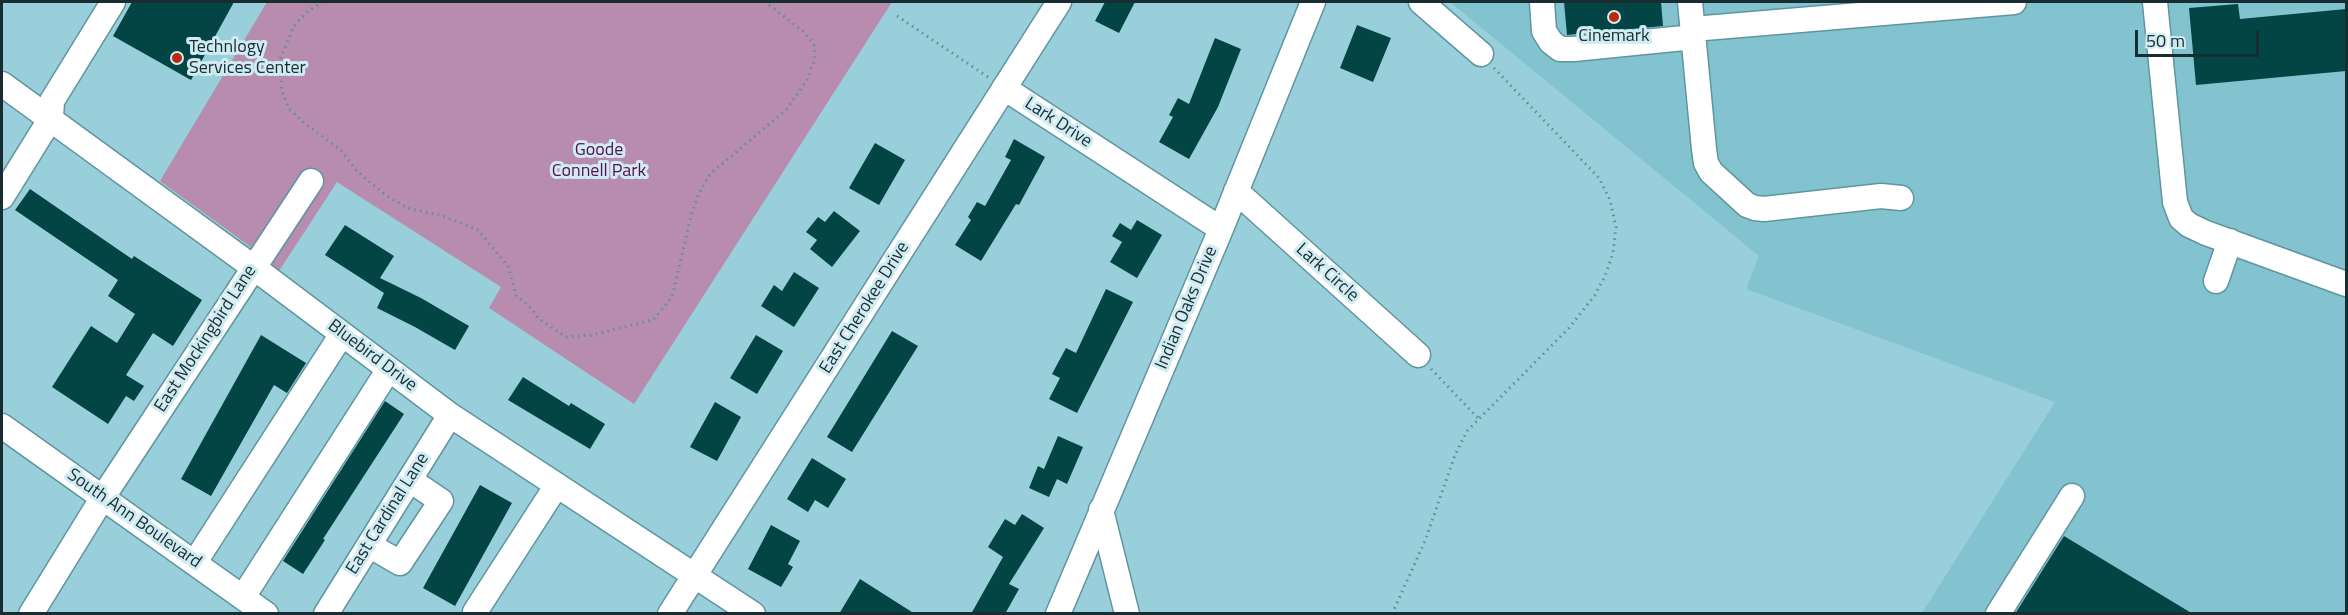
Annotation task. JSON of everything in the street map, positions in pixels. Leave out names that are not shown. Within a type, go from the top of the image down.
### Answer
[{"type":"street","points":[[2,197],[51,118],[52,100],[113,2]]},
{"type":"street","name":"East Cherokee Drive","points":[[670,614],[1059,2]]},
{"type":"street","name":"Indian Oaks Drive","points":[[1058,614],[1221,230],[1313,2]]},
{"type":"street","points":[[1421,2],[1481,54]]},
{"type":"street","points":[[1542,2],[1544,31],[1551,42],[1560,49],[1693,33],[2014,2]]},
{"type":"street","points":[[1690,2],[1706,163],[1711,172],[1747,205],[1764,209],[1881,196],[1900,198]]},
{"type":"street","points":[[2155,2],[2175,202],[2181,218],[2189,225],[2346,284]]},
{"type":"street","name":"Bluebird Drive","points":[[2,84],[253,267],[450,415],[753,614]]},
{"type":"street","name":"Lark Drive","points":[[1004,88],[1221,230]]},
{"type":"street","name":"East Mockingbird Lane","points":[[31,614],[103,497],[311,181]]},
{"type":"street","name":"Lark Circle","points":[[1236,190],[1418,355]]},
{"type":"street","points":[[2216,281],[2230,241]]},
{"type":"street","points":[[195,562],[342,334]]},
{"type":"street","points":[[243,597],[389,369]]},
{"type":"street","name":"East Cardinal Lane","points":[[326,614],[450,415]]},
{"type":"street","name":"South Ann Boulevard","points":[[2,426],[266,614]]},
{"type":"street","points":[[369,545],[400,563],[441,501],[410,480]]},
{"type":"street","points":[[475,612],[557,485]]},
{"type":"street","points":[[1998,614],[2072,496]]},
{"type":"street","points":[[1101,510],[1127,614]]},
{"type":"path","points":[[323,2],[308,11],[294,26],[279,62],[282,91],[289,109],[341,150],[356,170],[384,194],[406,208],[443,216],[478,230],[508,267],[516,295],[532,309],[538,318],[566,337],[600,333],[653,320],[672,297],[692,212],[699,193],[710,174],[787,109],[807,80],[815,59],[814,45],[803,31],[765,2]]},
{"type":"path","name":"Lark Drive","points":[[897,16],[1004,88]]},
{"type":"path","points":[[1392,614],[1425,541],[1455,455],[1467,431],[1569,328],[1595,295],[1613,253],[1616,227],[1610,200],[1599,178],[1481,54]]},
{"type":"path","points":[[1418,355],[1478,418]]},
{"type":"shaded area","points":[[1450,2],[2346,2],[2346,613],[1922,613],[2055,402],[1746,289],[1759,256]]},
{"type":"green space","name":"Goode Connell Park","points":[[267,2],[892,2],[634,404],[489,308],[501,287],[337,182],[279,271],[248,245],[160,181]]},
{"type":"building","name":"Technlogy Services Center","points":[[132,2],[234,2],[191,80],[113,36]]},
{"type":"building","points":[[1105,2],[1135,2],[1119,33],[1095,21]]},
{"type":"building","name":"Cinemark","points":[[1564,2],[1661,2],[1663,26],[1567,35]]},
{"type":"building","points":[[2238,4],[2240,19],[2346,9],[2346,71],[2196,85],[2189,8]]},
{"type":"building","points":[[1357,25],[1391,38],[1373,82],[1340,68]]},
{"type":"building","points":[[1215,38],[1241,49],[1218,107],[1189,159],[1159,142],[1173,117],[1169,115],[1178,98],[1189,104]]},
{"type":"building","points":[[1014,139],[1045,157],[1019,205],[1016,204],[981,261],[955,245],[971,220],[968,217],[977,202],[985,206],[1011,160],[1005,157]]},
{"type":"building","points":[[875,143],[905,160],[879,205],[849,188]]},
{"type":"building","points":[[30,189],[132,259],[134,256],[202,300],[173,346],[153,333],[126,375],[144,386],[134,401],[126,396],[108,424],[52,387],[91,326],[117,343],[135,314],[108,296],[118,280],[15,210]]},
{"type":"building","points":[[834,211],[860,231],[832,267],[810,249],[817,240],[806,232],[818,217],[825,222]]},
{"type":"building","points":[[1137,220],[1162,235],[1137,278],[1110,262],[1122,242],[1112,236],[1120,223],[1131,230]]},
{"type":"building","points":[[345,225],[394,256],[380,278],[421,298],[469,326],[455,350],[377,308],[384,293],[325,255]]},
{"type":"building","points":[[794,272],[819,288],[794,327],[761,306],[774,285],[782,291]]},
{"type":"building","points":[[1106,289],[1133,302],[1077,413],[1049,399],[1060,378],[1052,374],[1066,348],[1076,353]]},
{"type":"building","points":[[892,331],[918,346],[852,452],[827,437]]},
{"type":"building","points":[[261,335],[306,363],[287,393],[274,385],[211,496],[181,479]]},
{"type":"building","points":[[756,335],[783,351],[757,394],[730,378]]},
{"type":"building","points":[[523,377],[569,406],[571,403],[605,424],[590,449],[508,400]]},
{"type":"building","points":[[385,401],[404,414],[303,574],[283,561]]},
{"type":"building","points":[[715,402],[741,417],[717,461],[690,447]]},
{"type":"building","points":[[1058,436],[1083,447],[1067,484],[1057,479],[1049,497],[1029,488],[1038,466],[1044,469]]},
{"type":"building","points":[[812,458],[846,479],[828,508],[815,500],[808,512],[787,499]]},
{"type":"building","points":[[480,485],[512,503],[455,606],[423,588]]},
{"type":"building","points":[[1022,514],[1044,528],[1009,584],[1019,589],[1005,614],[971,614],[1003,557],[988,547],[1005,519],[1015,525]]},
{"type":"building","points":[[771,525],[800,541],[788,564],[793,567],[781,587],[748,569]]},
{"type":"building","points":[[2064,536],[2193,614],[2015,614]]},
{"type":"building","points":[[860,579],[915,614],[839,614]]},
{"type":"place","name":"Cinemark","points":[[1614,17]]},
{"type":"place","name":"Technlogy Services Center","points":[[177,58]]}]
